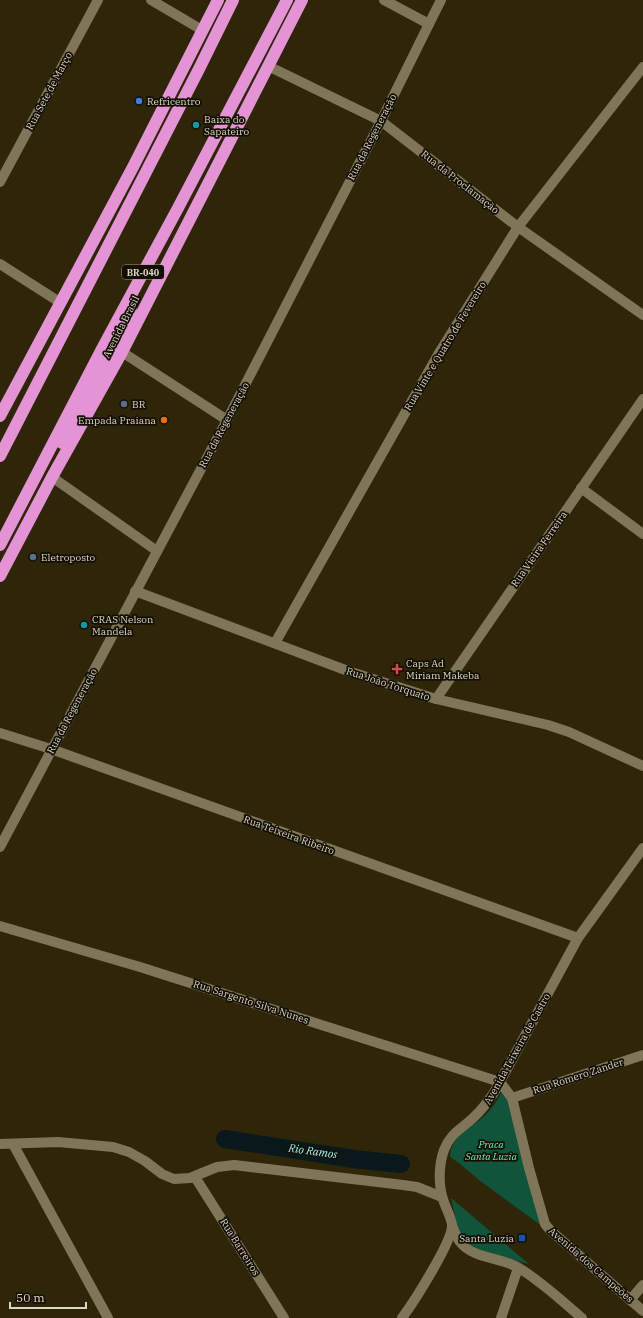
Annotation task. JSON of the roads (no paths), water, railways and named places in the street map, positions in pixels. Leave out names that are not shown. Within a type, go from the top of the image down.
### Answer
[{"type":"highway","points":[[0,416],[133,167],[218,0]]},
{"type":"highway","points":[[0,456],[233,0]]},
{"type":"highway","name":"Avenida Brasil","points":[[0,545],[117,320],[178,208],[287,0]]},
{"type":"highway","name":"Avenida Brasil","points":[[0,576],[52,477],[122,352],[302,0]]},
{"type":"highway","points":[[17,543],[29,508],[170,237],[178,208]]},
{"type":"highway","points":[[0,449],[10,437]]},
{"type":"street","name":"Rua Sete de Março","points":[[0,182],[98,0]]},
{"type":"street","points":[[151,0],[202,30]]},
{"type":"street","points":[[384,0],[429,24]]},
{"type":"street","name":"Rua da Regeneração","points":[[0,847],[227,420],[381,121],[441,0]]},
{"type":"street","name":"Rua da Proclamação","points":[[268,66],[381,121],[518,227],[643,315]]},
{"type":"street","name":"Rua Vinte e Quatro de Fevereiro","points":[[275,643],[439,353],[518,227],[643,67]]},
{"type":"street","points":[[0,264],[61,303]]},
{"type":"street","points":[[122,352],[227,420]]},
{"type":"street","name":"Rua Vieira Ferreira","points":[[436,699],[643,399]]},
{"type":"street","points":[[52,477],[157,551]]},
{"type":"street","points":[[581,488],[643,534]]},
{"type":"street","name":"Rua João Torquato","points":[[135,591],[348,671],[436,699],[548,725],[586,739],[643,766]]},
{"type":"street","name":"Rua Teixeira Ribeiro","points":[[0,733],[51,749],[578,938]]},
{"type":"street","name":"Avenida Teixeira de Castro","points":[[452,1225],[442,1197],[440,1186],[442,1161],[447,1145],[456,1131],[474,1118],[495,1091],[578,938],[643,848]]},
{"type":"street","name":"Rua Sargento Silva Nunes","points":[[0,926],[140,967],[500,1082]]},
{"type":"street","name":"Rua Romero Zander","points":[[512,1098],[643,1055]]},
{"type":"street","name":"Avenida dos Campeões","points":[[500,1082],[512,1098],[529,1168],[545,1224],[643,1311]]},
{"type":"street","points":[[0,1144],[58,1142],[106,1146],[129,1152],[146,1161],[168,1177],[174,1179],[195,1177],[217,1167],[234,1165],[417,1187],[442,1197]]},
{"type":"street","points":[[13,1144],[108,1318]]},
{"type":"street","name":"Rua Barreiros","points":[[195,1177],[284,1318]]},
{"type":"street","points":[[452,1225],[460,1242],[470,1250],[480,1255],[512,1264],[533,1278],[577,1316]]},
{"type":"street","points":[[402,1318],[412,1305],[443,1251],[448,1241],[452,1225]]},
{"type":"street","points":[[501,1318],[518,1268]]},
{"type":"street","points":[[630,1300],[643,1286]]},
{"type":"waterway","name":"Rio Ramos","points":[[225,1139],[354,1159],[401,1164]]},
{"type":"place","name":"Refricentro","points":[[139,101]]},
{"type":"place","name":"Baixa do Sapateiro","points":[[196,125]]},
{"type":"place","name":"BR","points":[[124,404]]},
{"type":"place","name":"Empada Praiana","points":[[164,420]]},
{"type":"place","name":"Eletroposto","points":[[33,557]]},
{"type":"place","name":"CRAS Nelson Mandela","points":[[84,625]]},
{"type":"place","name":"Caps Ad Miriam Makeba","points":[[397,669]]},
{"type":"place","name":"Santa Luzia","points":[[522,1238]]},
{"type":"park label","name":"Praca Santa Luzia","points":[[491,1150]]}]
